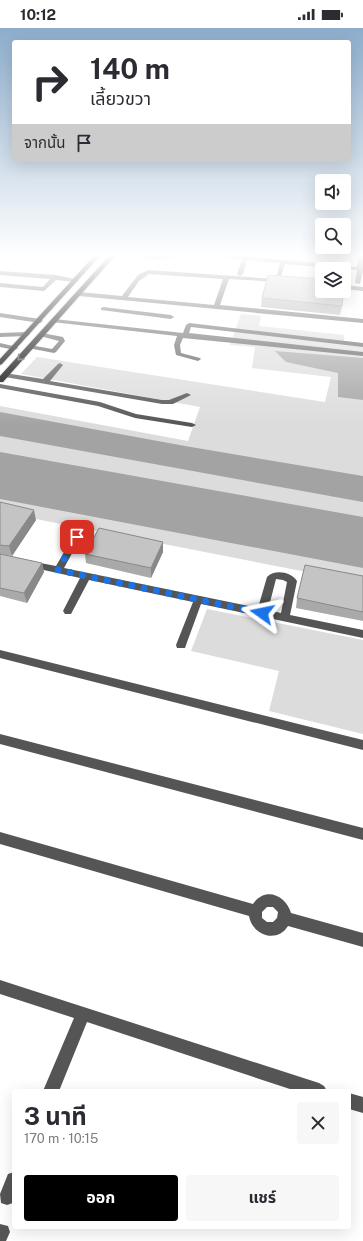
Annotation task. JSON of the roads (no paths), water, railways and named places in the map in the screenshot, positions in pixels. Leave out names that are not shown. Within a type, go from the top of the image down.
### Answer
[{"type":"main road","points":[[1,361],[47,313]]},
{"type":"main road","points":[[2,377],[62,313]]},
{"type":"street","points":[[99,317],[102,313]]},
{"type":"street","points":[[275,313],[363,321]]},
{"type":"street","points":[[0,316],[38,323]]},
{"type":"street","points":[[54,321],[99,317],[171,317]]},
{"type":"street","points":[[99,317],[183,335],[363,354]]},
{"type":"street","points":[[0,320],[38,323]]},
{"type":"street","points":[[198,359],[178,354],[177,345],[190,322],[322,341],[363,345]]},
{"type":"street","points":[[0,335],[27,334]]},
{"type":"street","points":[[30,347],[54,350],[62,341],[61,338],[42,335]]},
{"type":"street","points":[[321,350],[322,341]]},
{"type":"street","points":[[0,345],[15,348]]},
{"type":"street","points":[[45,382],[60,365]]},
{"type":"street","points":[[2,377],[45,382],[162,402],[170,402],[187,395]]},
{"type":"street","points":[[0,386],[100,404],[135,416],[192,425]]},
{"type":"street","points":[[58,570],[77,537]]},
{"type":"street","points":[[22,562],[363,634]]},
{"type":"street","points":[[68,611],[86,576]]},
{"type":"street","points":[[262,613],[270,579],[273,576],[284,576],[292,581],[285,618]]},
{"type":"street","points":[[181,645],[198,600]]},
{"type":"street","points":[[0,654],[363,745]]},
{"type":"street","points":[[0,739],[363,834]]},
{"type":"street","points":[[0,838],[256,911]]},
{"type":"street","points":[[269,901],[274,902],[282,908],[284,918],[283,922],[277,929],[267,930],[256,921],[256,911],[260,903],[269,901]]},
{"type":"street","points":[[284,918],[363,940]]},
{"type":"street","points":[[0,987],[313,1089]]},
{"type":"street","points":[[52,1089],[83,1014]]},
{"type":"street","points":[[351,1102],[363,1105]]},
{"type":"street","points":[[7,1197],[12,1185]]}]
